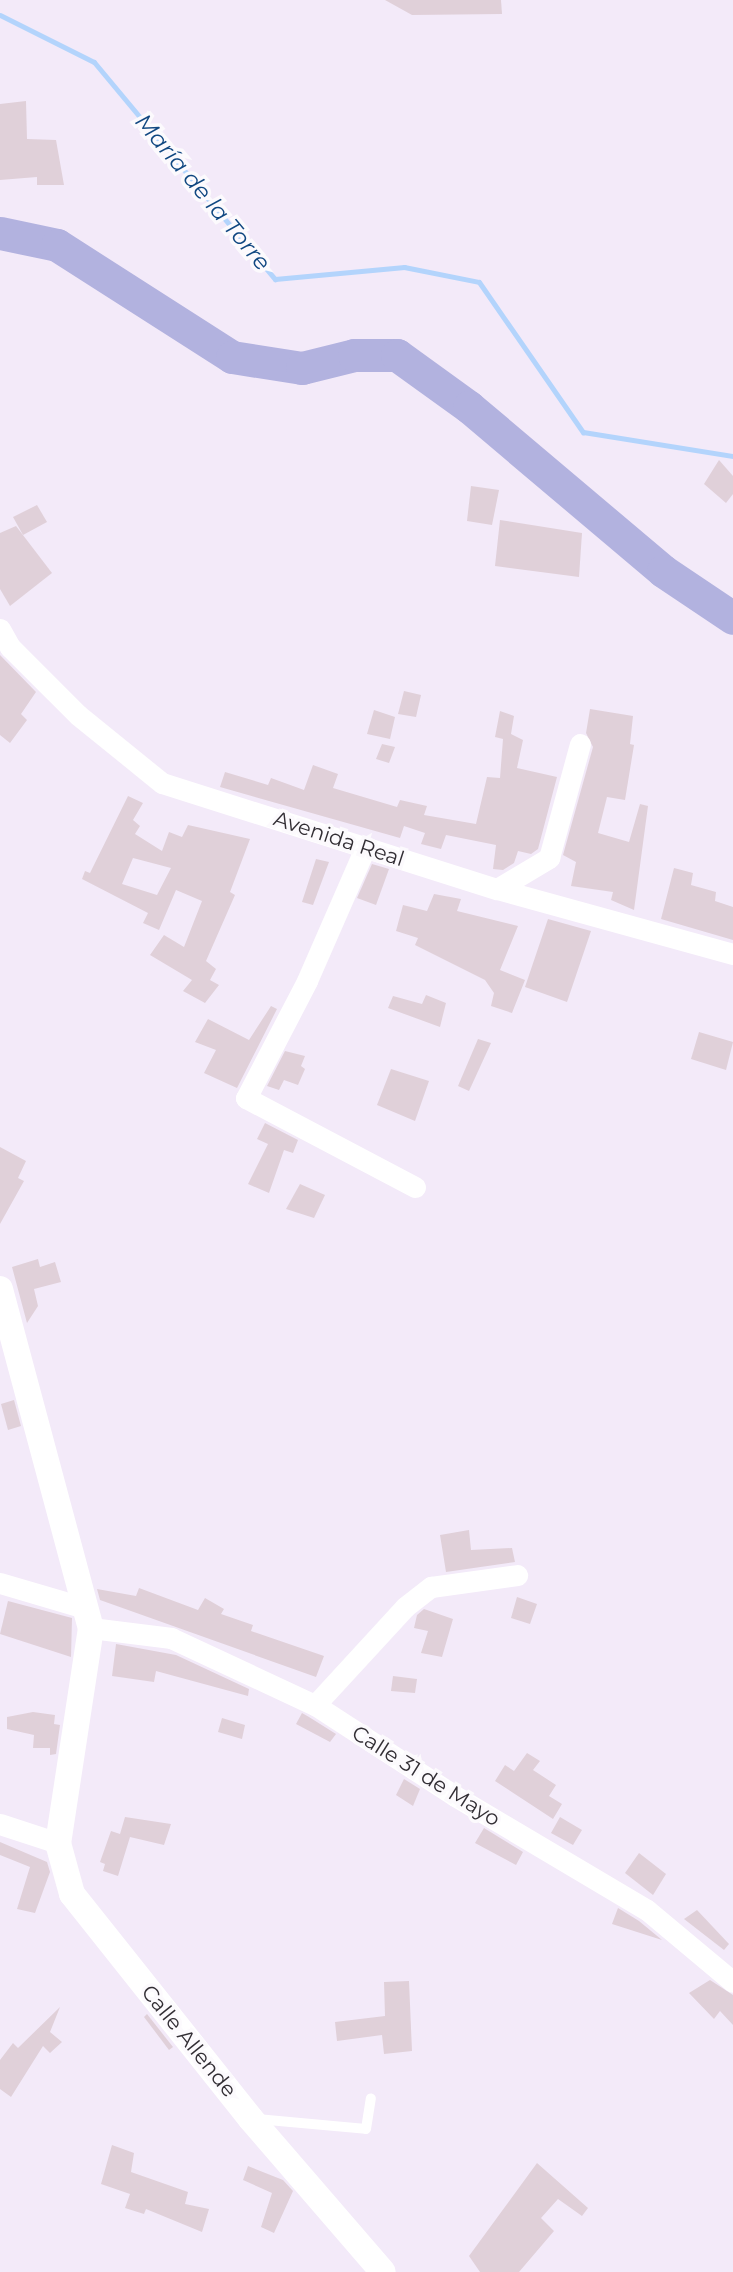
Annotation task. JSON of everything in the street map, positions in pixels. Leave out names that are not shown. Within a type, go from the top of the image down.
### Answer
[{"type":"main road","points":[[0,233],[57,245],[232,357],[302,369],[354,355],[397,355],[469,407],[663,571],[733,618]]},
{"type":"street","name":"Avenida Real","points":[[0,629],[10,647],[78,715],[162,783],[497,889],[733,954]]},
{"type":"street","points":[[497,889],[549,858],[580,744]]},
{"type":"street","points":[[365,848],[307,981],[246,1098],[415,1187]]},
{"type":"street","points":[[0,1289],[88,1618],[58,1843],[0,1824]]},
{"type":"street","points":[[316,1705],[405,1607],[431,1587],[517,1575]]},
{"type":"street","name":"Calle 31 de Mayo","points":[[0,1583],[88,1618],[171,1638],[316,1705],[455,1796],[647,1910],[733,1982]]},
{"type":"street","name":"Calle Allende","points":[[58,1843],[72,1894],[250,2118],[383,2272]]},
{"type":"lane","points":[[250,2118],[366,2129],[371,2098]]},
{"type":"building","points":[[385,0],[501,0],[502,14],[412,15]]},
{"type":"building","points":[[26,101],[27,139],[56,140],[64,185],[37,185],[37,177],[0,180],[0,104]]},
{"type":"building","points":[[719,460],[733,476],[733,494],[726,503],[704,484]]},
{"type":"building","points":[[471,486],[499,490],[492,525],[467,521]]},
{"type":"building","points":[[37,505],[47,522],[23,535],[13,517]]},
{"type":"building","points":[[500,520],[582,533],[579,577],[495,566]]},
{"type":"building","points":[[16,526],[52,573],[10,606],[0,589],[0,533]]},
{"type":"building","points":[[0,655],[36,692],[21,714],[27,720],[10,743],[0,735]]},
{"type":"building","points":[[404,691],[421,695],[416,717],[398,714]]},
{"type":"building","points":[[590,709],[633,716],[630,744],[634,745],[625,800],[607,797],[598,833],[629,842],[640,804],[648,806],[634,910],[611,900],[613,892],[571,886],[576,862],[563,855],[593,747],[586,733]]},
{"type":"building","points":[[374,710],[395,717],[390,739],[367,734]]},
{"type":"building","points":[[500,711],[514,716],[511,734],[523,740],[517,768],[557,777],[538,849],[531,854],[518,851],[514,863],[503,870],[493,869],[496,845],[446,835],[441,849],[421,844],[425,833],[404,826],[400,838],[220,787],[225,772],[268,785],[271,778],[304,790],[313,765],[338,774],[333,788],[397,807],[400,800],[427,806],[424,815],[476,824],[487,777],[500,778],[503,739],[495,737]]},
{"type":"building","points":[[382,744],[395,747],[389,763],[376,759]]},
{"type":"building","points":[[128,796],[143,803],[133,820],[140,826],[135,834],[162,851],[169,832],[182,837],[188,825],[250,839],[230,892],[235,895],[206,961],[216,969],[210,980],[219,985],[205,1003],[183,991],[192,980],[150,955],[164,935],[184,947],[202,901],[176,890],[159,930],[143,923],[148,913],[82,879],[85,871],[90,873]],"holes":[[[133,858],[171,868],[157,895],[122,884]]]},
{"type":"building","points":[[316,859],[329,862],[313,905],[302,902]]},
{"type":"building","points":[[372,864],[389,869],[376,905],[357,898]]},
{"type":"building","points":[[674,868],[693,873],[691,885],[716,892],[715,901],[733,907],[733,940],[661,919]]},
{"type":"building","points":[[434,894],[461,899],[457,911],[518,926],[500,970],[525,980],[512,1013],[491,1006],[494,993],[485,980],[415,945],[418,938],[396,931],[403,905],[427,911]]},
{"type":"building","points":[[548,919],[591,931],[567,1002],[525,987]]},
{"type":"building","points":[[426,995],[446,1003],[440,1027],[388,1008],[393,996],[422,1004]]},
{"type":"building","points":[[271,1006],[277,1009],[237,1088],[204,1073],[216,1050],[195,1042],[208,1019],[249,1040]]},
{"type":"building","points":[[699,1032],[733,1042],[726,1070],[691,1059]]},
{"type":"building","points":[[478,1039],[491,1043],[469,1091],[458,1086]]},
{"type":"building","points":[[285,1051],[305,1056],[301,1066],[305,1069],[298,1085],[284,1080],[279,1090],[267,1086]]},
{"type":"building","points":[[391,1069],[429,1081],[415,1121],[377,1105]]},
{"type":"building","points":[[265,1123],[298,1140],[293,1153],[284,1150],[269,1193],[248,1184],[268,1144],[257,1139]]},
{"type":"building","points":[[0,1147],[26,1161],[18,1178],[24,1181],[0,1224]]},
{"type":"building","points":[[300,1184],[325,1195],[314,1218],[286,1209]]},
{"type":"building","points":[[38,1259],[40,1267],[55,1262],[61,1282],[34,1289],[38,1306],[27,1323],[12,1267]]},
{"type":"building","points":[[14,1400],[21,1426],[8,1430],[1,1404]]},
{"type":"building","points":[[469,1530],[471,1550],[512,1548],[515,1562],[446,1572],[440,1535]]},
{"type":"building","points":[[139,1588],[198,1610],[205,1598],[224,1609],[221,1614],[253,1625],[251,1631],[324,1656],[316,1677],[100,1600],[97,1589],[136,1596]]},
{"type":"building","points":[[517,1597],[537,1604],[530,1624],[511,1618]]},
{"type":"building","points":[[8,1601],[72,1618],[71,1657],[0,1634]]},
{"type":"building","points":[[424,1609],[453,1619],[442,1657],[421,1653],[428,1631],[414,1628],[417,1615]]},
{"type":"building","points":[[116,1644],[176,1655],[249,1689],[248,1696],[156,1671],[154,1682],[112,1676]]},
{"type":"building","points":[[393,1676],[417,1679],[415,1693],[391,1691]]},
{"type":"building","points":[[33,1712],[55,1715],[54,1724],[60,1725],[56,1754],[50,1755],[50,1748],[33,1748],[34,1735],[7,1729],[7,1717]]},
{"type":"building","points":[[302,1713],[336,1734],[330,1742],[296,1724]]},
{"type":"building","points":[[222,1718],[245,1725],[242,1739],[218,1732]]},
{"type":"building","points":[[527,1753],[540,1761],[533,1770],[556,1785],[549,1796],[562,1804],[553,1819],[495,1781],[505,1765],[514,1771]]},
{"type":"building","points":[[404,1779],[420,1789],[413,1806],[396,1795]]},
{"type":"building","points":[[125,1817],[171,1824],[164,1845],[130,1837],[118,1876],[103,1871],[105,1864],[100,1862],[111,1831],[120,1834]]},
{"type":"building","points":[[560,1817],[582,1830],[573,1845],[551,1833]]},
{"type":"building","points":[[484,1828],[523,1852],[516,1865],[475,1843]]},
{"type":"building","points":[[0,1842],[47,1862],[50,1872],[35,1913],[17,1909],[30,1867],[0,1855]]},
{"type":"building","points":[[639,1853],[666,1874],[653,1895],[625,1873]]},
{"type":"building","points":[[618,1908],[639,1921],[662,1940],[612,1924]]},
{"type":"building","points":[[697,1910],[729,1944],[724,1950],[684,1919]]},
{"type":"building","points":[[710,1980],[733,1995],[733,2025],[720,2011],[714,2019],[689,1993]]},
{"type":"building","points":[[409,1981],[412,2051],[384,2054],[382,2035],[337,2041],[335,2022],[385,2016],[384,1982]]},
{"type":"building","points":[[60,2007],[50,2032],[62,2042],[50,2053],[43,2046],[11,2097],[0,2089],[0,2060],[13,2043],[18,2048]]},
{"type":"building","points":[[147,2014],[173,2047],[169,2050],[144,2017]]},
{"type":"building","points":[[112,2145],[134,2153],[131,2172],[188,2192],[185,2204],[209,2209],[202,2232],[146,2209],[144,2214],[125,2208],[130,2194],[101,2184]]},
{"type":"building","points":[[537,2163],[588,2208],[582,2216],[558,2199],[541,2218],[554,2231],[519,2272],[480,2272],[469,2256]]},
{"type":"building","points":[[248,2166],[283,2180],[293,2191],[274,2233],[261,2227],[272,2193],[243,2180]]},
{"type":"waterway","name":"María de la Torre","points":[[0,15],[94,62],[275,279],[404,267],[479,282],[583,432],[733,456]]}]
